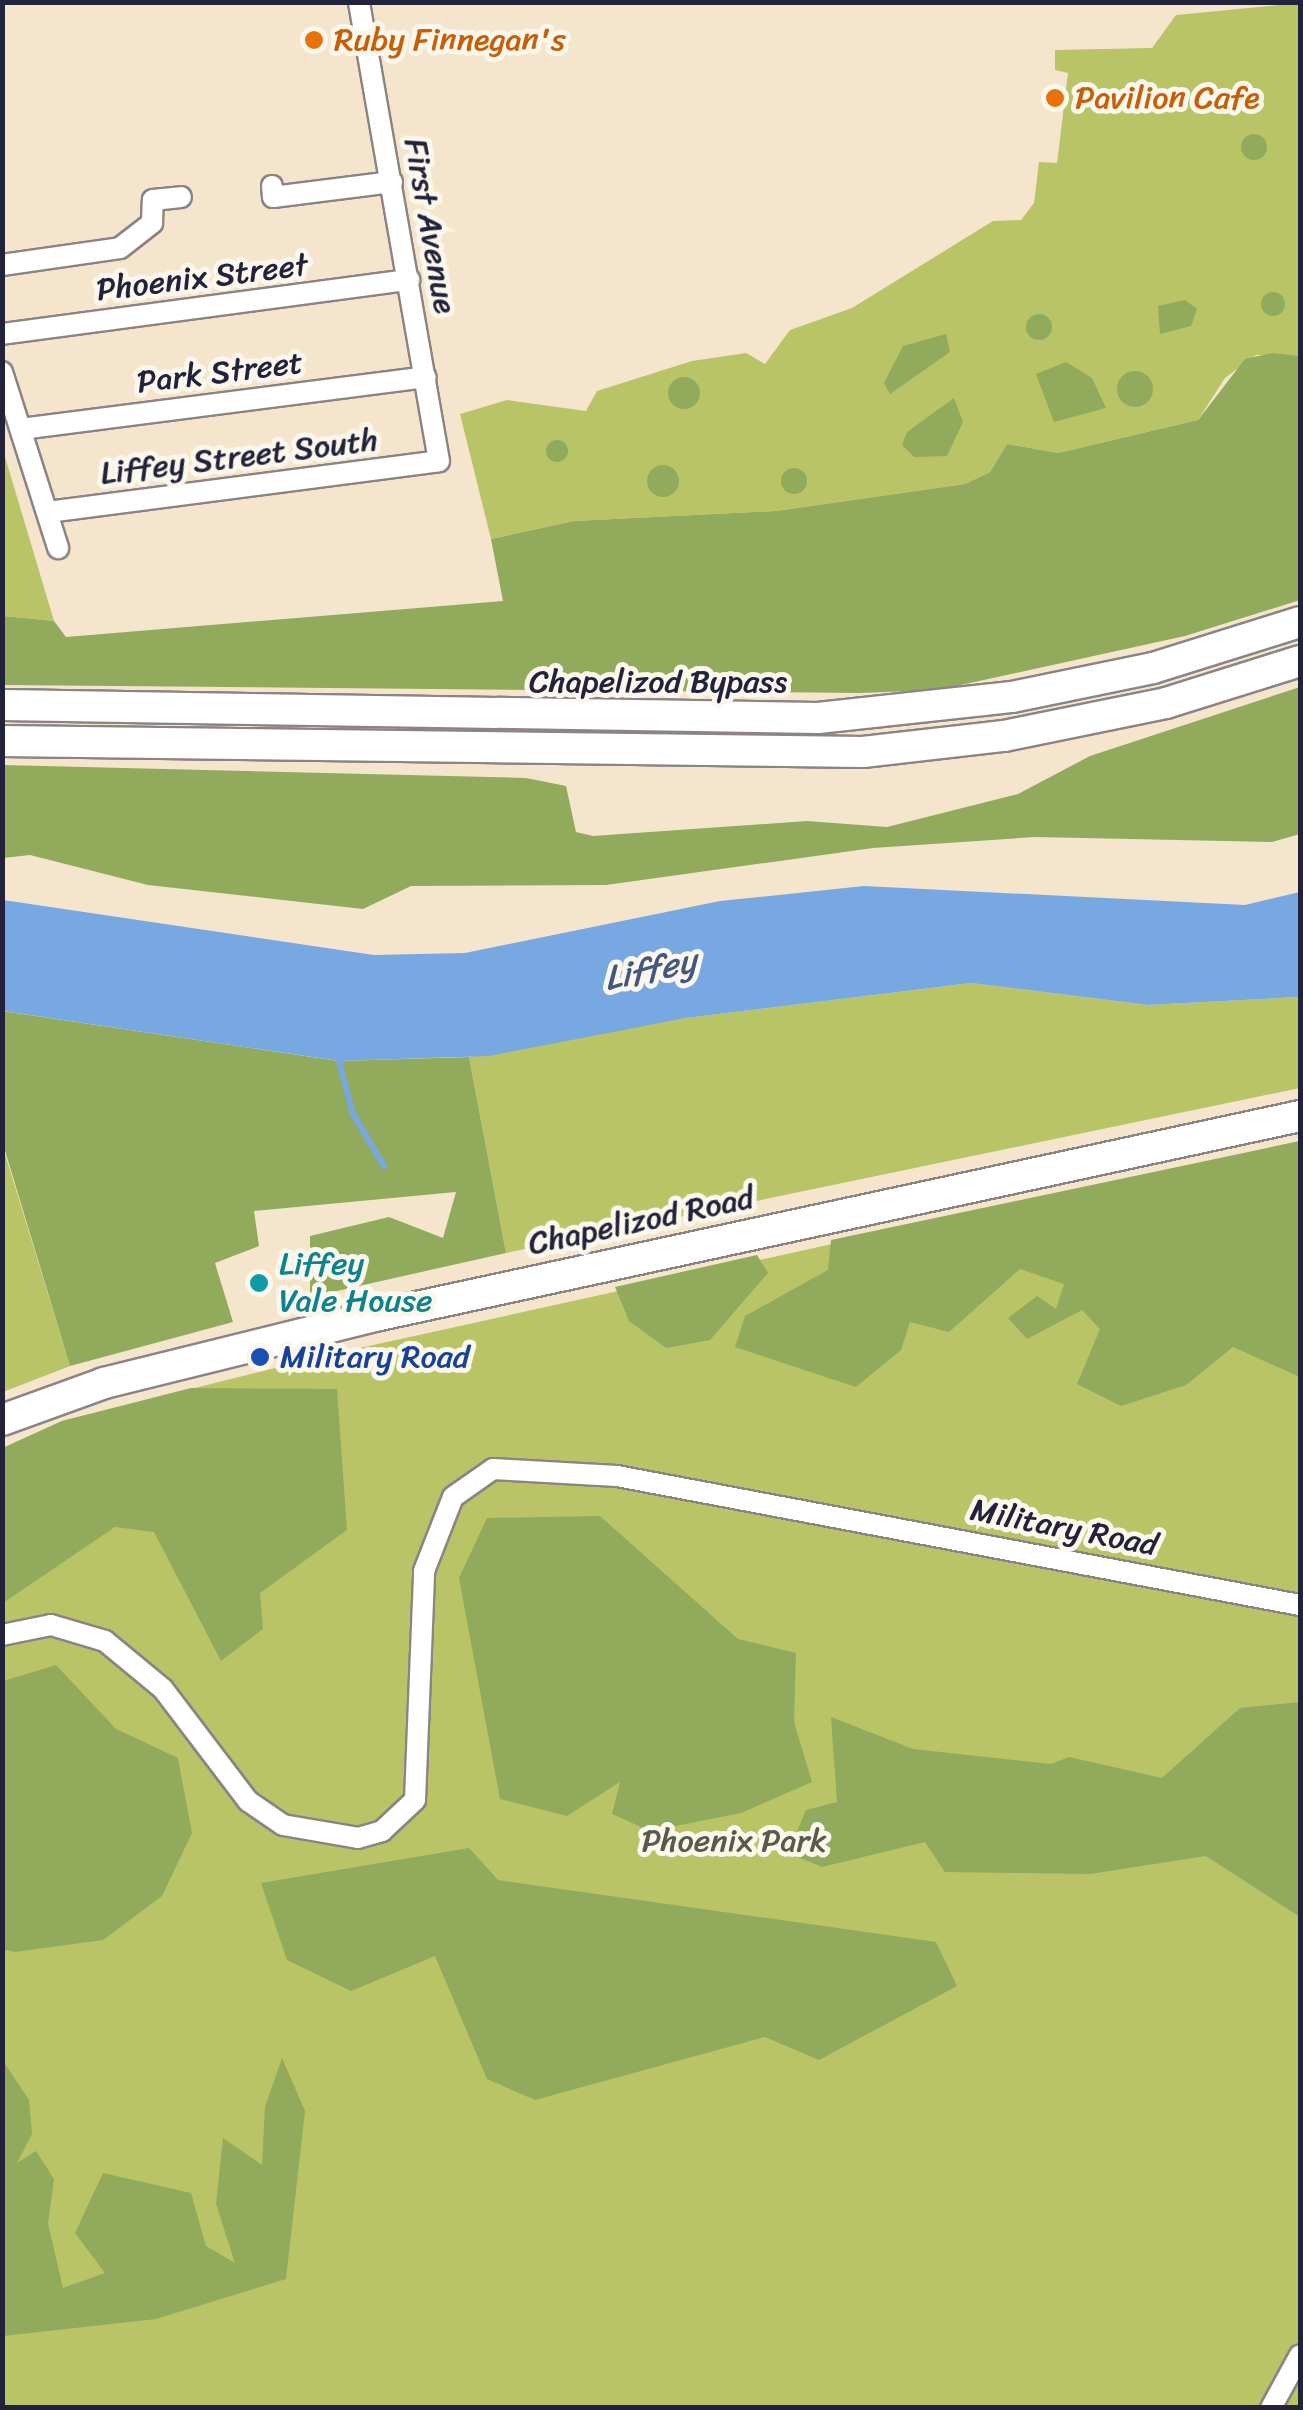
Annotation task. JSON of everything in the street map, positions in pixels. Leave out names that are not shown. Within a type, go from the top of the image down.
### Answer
[{"type":"main road","name":"Chapelizod Bypass","points":[[2,705],[818,718],[1047,690],[1300,622]]},
{"type":"main road","points":[[2,741],[863,752],[1094,718],[1300,661]]},
{"type":"main road","name":"Chapelizod Road","points":[[2,1420],[104,1383],[374,1316],[1300,1116]]},
{"type":"street","name":"First Avenue","points":[[359,2],[439,462]]},
{"type":"street","points":[[272,186],[273,197],[392,182]]},
{"type":"street","points":[[2,266],[133,243],[152,223],[153,200],[181,197]]},
{"type":"street","name":"Phoenix Street","points":[[2,334],[410,280]]},
{"type":"street","points":[[2,372],[58,548]]},
{"type":"street","name":"Park Street","points":[[21,429],[426,377]]},
{"type":"street","name":"Liffey Street South","points":[[48,512],[439,462]]},
{"type":"street","name":"Military Road","points":[[2,1635],[51,1625],[106,1640],[163,1689],[248,1800],[283,1824],[358,1838],[382,1831],[415,1800],[424,1571],[452,1497],[493,1469],[617,1476],[1300,1605]]},
{"type":"street","points":[[1271,2408],[1300,2355]]},
{"type":"green space","points":[[1300,3],[1300,356],[1256,355],[1225,378],[1198,420],[1058,453],[1007,444],[990,472],[965,484],[776,511],[574,521],[491,539],[460,414],[507,400],[586,411],[597,391],[692,361],[746,353],[765,364],[790,330],[852,308],[993,221],[1021,220],[1034,203],[1039,162],[1057,163],[1068,73],[1055,70],[1055,50],[1152,48],[1176,15]]},
{"type":"green space","points":[[1254,134],[1263,138],[1267,147],[1263,156],[1254,160],[1245,156],[1241,147],[1245,138]]},
{"type":"green space","points":[[1273,292],[1282,295],[1282,313],[1273,316],[1264,313],[1261,304],[1264,295]]},
{"type":"green space","points":[[1185,300],[1197,309],[1191,326],[1160,334],[1158,306]]},
{"type":"green space","points":[[1039,314],[1048,318],[1052,327],[1048,336],[1039,340],[1030,336],[1026,327],[1030,318]]},
{"type":"green space","points":[[946,334],[950,352],[890,394],[884,383],[903,346]]},
{"type":"green space","points":[[1272,353],[1300,356],[1300,600],[1185,636],[938,690],[860,693],[3,685],[3,616],[54,621],[66,637],[503,601],[491,539],[574,521],[776,511],[965,484],[990,472],[1007,444],[1058,453],[1198,420],[1245,359]]},
{"type":"green space","points":[[1066,362],[1092,378],[1106,408],[1054,422],[1036,374]]},
{"type":"green space","points":[[1135,371],[1147,377],[1153,389],[1147,401],[1135,407],[1123,401],[1117,389],[1123,377]]},
{"type":"green space","points":[[684,377],[695,382],[700,393],[695,404],[684,409],[673,404],[668,393],[673,382]]},
{"type":"green space","points":[[954,398],[963,422],[947,456],[914,457],[902,445],[907,432]]},
{"type":"green space","points":[[557,440],[565,443],[565,459],[557,462],[549,459],[546,451],[549,443]]},
{"type":"green space","points":[[3,450],[54,621],[3,616]]},
{"type":"green space","points":[[663,465],[674,470],[679,481],[674,492],[663,497],[652,492],[647,481],[652,470]]},
{"type":"green space","points":[[794,468],[803,472],[807,481],[803,490],[794,494],[785,490],[781,481],[785,472]]},
{"type":"green space","points":[[1300,687],[1300,834],[1272,842],[1035,837],[873,848],[606,885],[411,886],[363,909],[148,885],[30,855],[3,858],[3,765],[526,778],[566,786],[576,832],[593,836],[807,821],[887,827],[1018,794],[1090,756]]},
{"type":"green space","points":[[971,983],[1148,1005],[1300,997],[1300,1088],[506,1253],[469,1057],[686,1018]]},
{"type":"green space","points":[[2,1011],[339,1061],[469,1057],[506,1253],[310,1297],[310,1236],[389,1217],[443,1238],[456,1192],[254,1211],[259,1246],[215,1263],[233,1322],[70,1366],[3,1144]]},
{"type":"green space","name":"Phoenix Park","points":[[1300,1141],[1300,2407],[3,2407],[2,1448],[62,1421],[328,1355]]},
{"type":"green space","points":[[1300,1141],[1298,1376],[1233,1347],[1186,1385],[1121,1406],[1077,1384],[1100,1329],[1082,1310],[1027,1339],[1008,1318],[1037,1296],[1056,1309],[1064,1284],[1020,1269],[949,1332],[910,1322],[901,1350],[856,1387],[735,1347],[745,1316],[828,1270],[831,1240]]},
{"type":"green space","points":[[2,1144],[70,1366],[3,1392],[2,1392]]},
{"type":"green space","points":[[757,1255],[768,1273],[710,1340],[666,1348],[629,1321],[615,1287]]},
{"type":"green space","points":[[191,1388],[337,1389],[347,1530],[260,1593],[263,1629],[221,1661],[154,1532],[115,1527],[3,1603],[3,1448],[62,1421]]},
{"type":"green space","points":[[600,1516],[738,1639],[796,1653],[794,1722],[812,1782],[741,1813],[650,1831],[612,1814],[620,1782],[567,1816],[500,1799],[459,1578],[487,1518]]},
{"type":"green space","points":[[56,1665],[116,1729],[178,1758],[192,1833],[162,1896],[103,1940],[15,1952],[2,1949],[3,1681]]},
{"type":"green space","points":[[1300,1702],[1300,1917],[1206,1856],[1090,1874],[945,1872],[925,1842],[822,1867],[788,1853],[806,1810],[837,1802],[831,1717],[913,1749],[1051,1764],[1069,1757],[1162,1778],[1240,1708]]},
{"type":"green space","points":[[469,1848],[498,1880],[936,1942],[957,1986],[819,2060],[765,2037],[535,2100],[487,2079],[435,1956],[351,1991],[287,1960],[261,1883]]},
{"type":"green space","points":[[282,2058],[305,2111],[286,2279],[156,2319],[3,2336],[3,2061],[29,2100],[32,2134],[17,2163],[36,2151],[54,2179],[48,2224],[63,2288],[105,2273],[75,2233],[103,2173],[191,2193],[206,2246],[235,2263],[216,2204],[223,2138],[262,2165],[265,2107]]},
{"type":"water","name":"Liffey","points":[[864,886],[1245,905],[1300,892],[1300,997],[1148,1005],[971,983],[686,1018],[489,1056],[339,1061],[3,1011],[3,900],[374,955],[465,953],[720,901]]},
{"type":"waterway","points":[[339,1061],[353,1114],[384,1166]]},
{"type":"place","name":"Ruby Finnegan's","points":[[314,40]]},
{"type":"place","name":"Pavilion Cafe","points":[[1055,98]]},
{"type":"place","name":"Liffey Vale House","points":[[259,1283]]},
{"type":"place","name":"Military Road","points":[[260,1357]]}]
